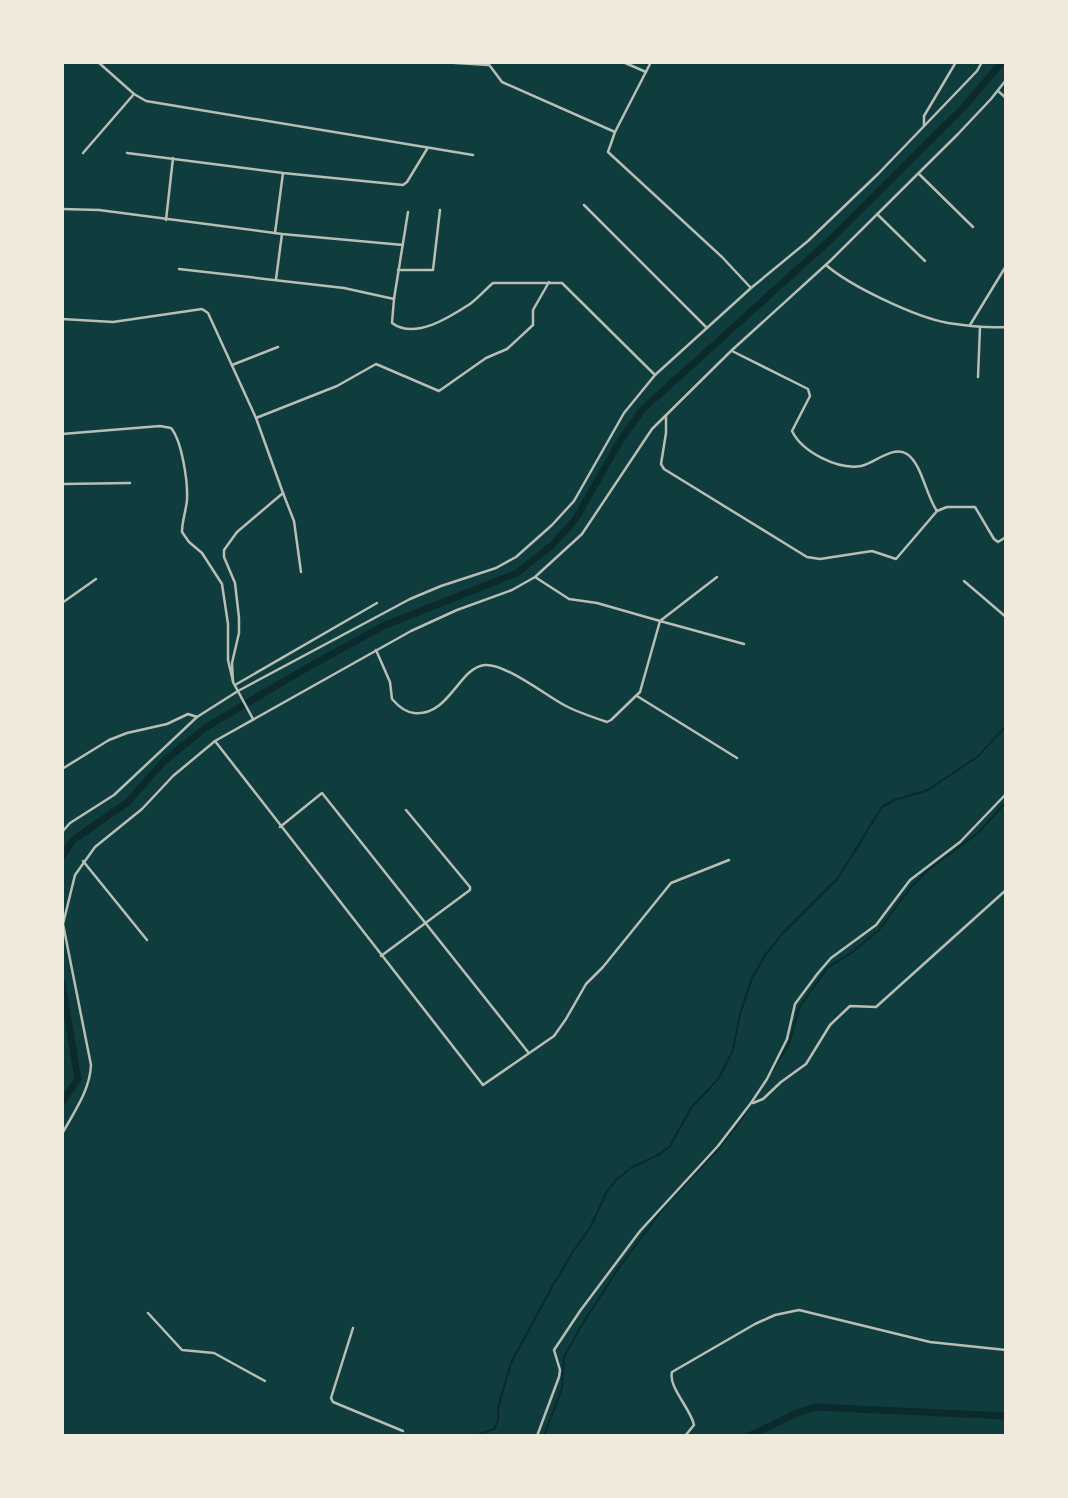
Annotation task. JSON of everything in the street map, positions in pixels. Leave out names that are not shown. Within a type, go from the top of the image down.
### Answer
[{"type":"street","points":[[98,62],[134,94],[146,101],[161,105],[472,155]]},
{"type":"street","points":[[191,62],[200,62]]},
{"type":"street","points":[[440,62],[487,64],[502,82],[509,86],[615,132]]},
{"type":"street","points":[[623,62],[646,72]]},
{"type":"street","points":[[651,62],[615,132],[608,152],[722,257],[752,288]]},
{"type":"street","points":[[924,126],[924,116],[956,62]]},
{"type":"street","points":[[62,832],[70,823],[114,795],[196,717],[238,691],[410,599],[441,586],[496,568],[516,557],[552,525],[574,501],[624,413],[654,376],[752,288],[808,241],[878,174],[982,62]]},
{"type":"street","points":[[62,1134],[83,1096],[90,1075],[89,1047],[63,924],[69,892],[75,875],[83,861],[95,847],[142,809],[173,776],[215,741],[411,630],[457,610],[512,590],[535,577],[582,534],[648,435],[666,416],[919,174],[998,91],[1006,80]]},
{"type":"street","points":[[998,91],[1006,98]]},
{"type":"street","points":[[83,153],[134,94]]},
{"type":"street","points":[[127,153],[282,173],[403,184],[407,182],[427,149]]},
{"type":"street","points":[[166,220],[173,158]]},
{"type":"street","points":[[275,233],[282,173]]},
{"type":"street","points":[[919,174],[973,227]]},
{"type":"street","points":[[584,206],[707,328]]},
{"type":"street","points":[[62,209],[99,210],[282,234],[403,245]]},
{"type":"street","points":[[398,270],[433,270],[440,210]]},
{"type":"street","points":[[408,212],[398,270],[392,323],[400,329],[417,329],[430,325],[472,303],[493,283],[562,283],[654,376]]},
{"type":"street","points":[[878,214],[924,261]]},
{"type":"street","points":[[276,279],[282,234]]},
{"type":"street","points":[[826,264],[838,275],[914,312],[946,323],[980,327],[1006,327]]},
{"type":"street","points":[[970,326],[1006,266]]},
{"type":"street","points":[[179,269],[344,288],[394,298]]},
{"type":"street","points":[[256,418],[337,386],[376,364],[439,392],[486,358],[507,349],[517,342],[533,325],[533,310],[549,282]]},
{"type":"street","points":[[62,319],[113,322],[202,309],[208,313],[256,418],[294,521],[300,572]]},
{"type":"street","points":[[978,378],[980,327]]},
{"type":"street","points":[[232,366],[278,347]]},
{"type":"street","points":[[732,351],[808,389],[810,396],[792,431],[799,441],[810,450],[838,464],[852,466],[866,464],[892,452],[902,452],[914,460],[928,498],[937,511]]},
{"type":"street","points":[[666,416],[666,433],[661,464],[664,468],[806,557],[820,559],[872,551],[896,559],[937,511],[947,507],[975,507],[994,540],[998,542],[1006,537]]},
{"type":"street","points":[[62,434],[160,426],[171,428],[176,434],[185,473],[187,499],[182,532],[202,554],[222,584],[228,624],[228,660],[234,684],[253,719]]},
{"type":"street","points":[[62,484],[130,483]]},
{"type":"street","points":[[234,684],[232,663],[239,633],[239,618],[235,583],[224,557],[224,550],[237,532],[283,493]]},
{"type":"street","points":[[535,577],[569,599],[596,603],[744,644]]},
{"type":"street","points":[[376,650],[390,682],[392,699],[409,712],[420,714],[435,709],[472,671],[486,665],[502,669],[566,706],[607,722],[637,696],[660,621],[717,577]]},
{"type":"street","points":[[62,603],[96,579]]},
{"type":"street","points":[[964,581],[1006,617]]},
{"type":"street","points":[[234,684],[377,604]]},
{"type":"street","points":[[637,696],[737,758]]},
{"type":"street","points":[[62,768],[120,735],[167,724],[188,714],[196,717]]},
{"type":"street","points":[[215,741],[280,827],[483,1084],[554,1036],[586,984],[603,967],[671,883],[729,860]]},
{"type":"street","points":[[280,827],[322,793],[528,1052]]},
{"type":"street","points":[[537,1436],[559,1378],[560,1370],[554,1350],[580,1311],[640,1230],[718,1146],[751,1103],[767,1079],[787,1039],[795,1004],[831,958],[876,924],[910,880],[960,842],[1006,794]]},
{"type":"street","points":[[381,956],[470,887],[406,810]]},
{"type":"street","points":[[83,861],[147,940]]},
{"type":"street","points":[[751,1103],[764,1099],[781,1082],[806,1064],[823,1034],[841,1012],[850,1006],[876,1008],[1006,890]]},
{"type":"street","points":[[685,1436],[694,1425],[693,1418],[672,1383],[672,1372],[755,1324],[788,1311],[807,1311],[930,1342],[1005,1349]]},
{"type":"street","points":[[148,1313],[182,1350],[214,1353],[265,1381]]},
{"type":"street","points":[[352,1328],[331,1398],[333,1402],[403,1431]]},
{"type":"waterway","points":[[62,857],[73,840],[128,802],[163,762],[205,728],[303,670],[383,626],[517,573],[551,546],[575,520],[620,441],[642,410],[829,241],[963,108],[1002,62]]},
{"type":"waterway","points":[[474,1436],[494,1429],[498,1420],[498,1408],[511,1363],[553,1285],[590,1228],[606,1193],[616,1180],[631,1168],[660,1154],[670,1146],[691,1108],[719,1078],[733,1050],[740,1014],[752,978],[766,954],[783,933],[838,878],[882,807],[895,800],[928,790],[977,757],[1006,726]]},
{"type":"waterway","points":[[544,1436],[562,1388],[564,1357],[581,1326],[620,1266],[665,1206],[719,1148],[741,1120],[789,1044],[799,1008],[828,967],[850,954],[879,930],[911,887],[927,871],[978,833],[1006,802]]},
{"type":"waterway","points":[[62,984],[78,1079],[62,1102]]},
{"type":"waterway","points":[[749,1436],[797,1413],[815,1407],[1006,1416]]}]
